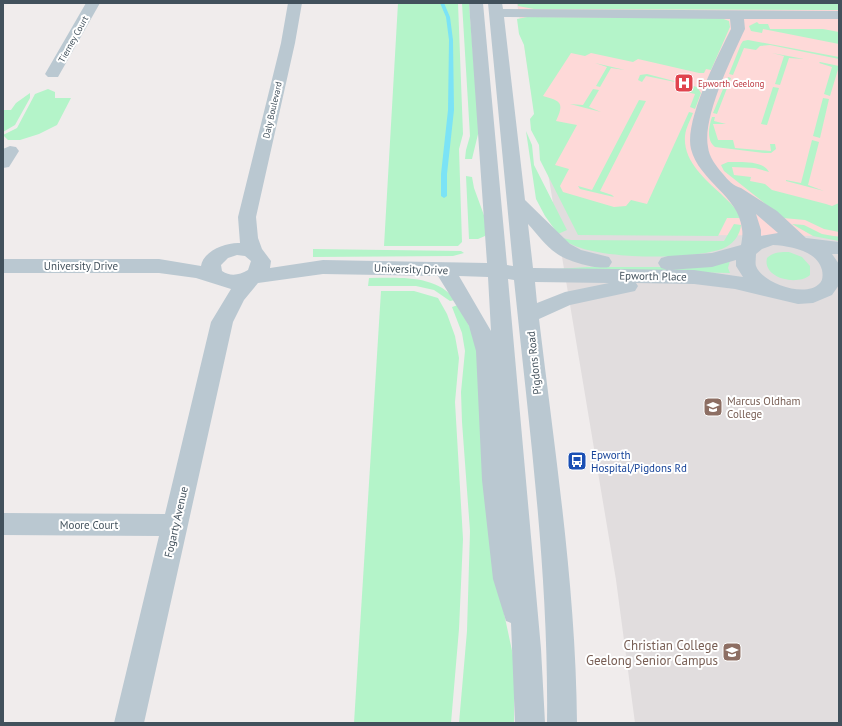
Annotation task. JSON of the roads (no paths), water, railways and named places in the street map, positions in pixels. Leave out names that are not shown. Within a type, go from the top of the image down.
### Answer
[{"type":"street","name":"Tierney Court","points":[[53,74],[93,3]]},
{"type":"street","name":"Daly Boulevard","points":[[254,253],[248,238],[247,217],[286,51],[295,3]]},
{"type":"street","points":[[476,3],[527,649],[530,723]]},
{"type":"street","points":[[496,8],[737,15],[839,15]]},
{"type":"street","name":"Pigdons Road","points":[[496,8],[530,315],[559,609],[562,723]]},
{"type":"street","points":[[726,186],[750,221],[753,233],[750,248],[744,261],[747,270],[760,284],[780,293],[804,296],[831,288],[833,273],[832,268],[824,257],[802,244],[770,215],[726,186],[712,174],[698,147],[698,138],[704,113],[738,29],[737,15]]},
{"type":"street","points":[[517,202],[548,236],[563,249],[575,255],[602,262]]},
{"type":"street","name":"Daly Boulevard","points":[[220,254],[232,241],[247,217]]},
{"type":"street","points":[[750,248],[760,241],[772,239],[839,248]]},
{"type":"street","name":"Epworth Place","points":[[524,268],[602,262],[700,262],[725,257],[750,248]]},
{"type":"street","points":[[222,322],[236,296],[250,278],[259,270],[261,265],[259,257],[254,253],[237,249],[220,254],[211,264],[212,274],[217,279],[236,282],[250,278]]},
{"type":"street","name":"University Drive","points":[[254,253],[323,267]]},
{"type":"street","name":"University Drive","points":[[159,266],[202,259],[220,254]]},
{"type":"street","name":"University Drive","points":[[3,266],[159,266],[198,272],[217,279]]},
{"type":"street","name":"University Drive","points":[[250,278],[323,267],[445,270],[498,270],[524,268]]},
{"type":"street","name":"Epworth Place","points":[[524,268],[724,280],[780,293]]},
{"type":"street","points":[[445,270],[480,326],[487,351],[494,480],[506,579],[527,649]]},
{"type":"street","points":[[530,315],[558,301],[582,294],[686,277]]},
{"type":"street","points":[[217,279],[222,322]]},
{"type":"street","name":"Fogarty Avenue","points":[[129,723],[222,322]]},
{"type":"street","name":"Moore Court","points":[[3,524],[176,525]]},
{"type":"waterway","points":[[442,3],[448,17],[451,40],[451,110],[444,174],[444,196]]},
{"type":"place","name":"Epworth Geelong","points":[[684,83]]},
{"type":"place","name":"Marcus Oldham College","points":[[713,407]]},
{"type":"place","name":"Epworth Hospital/Pigdons Rd","points":[[577,461]]},
{"type":"place","name":"Christian College Geelong Senior Campus","points":[[732,652]]}]
